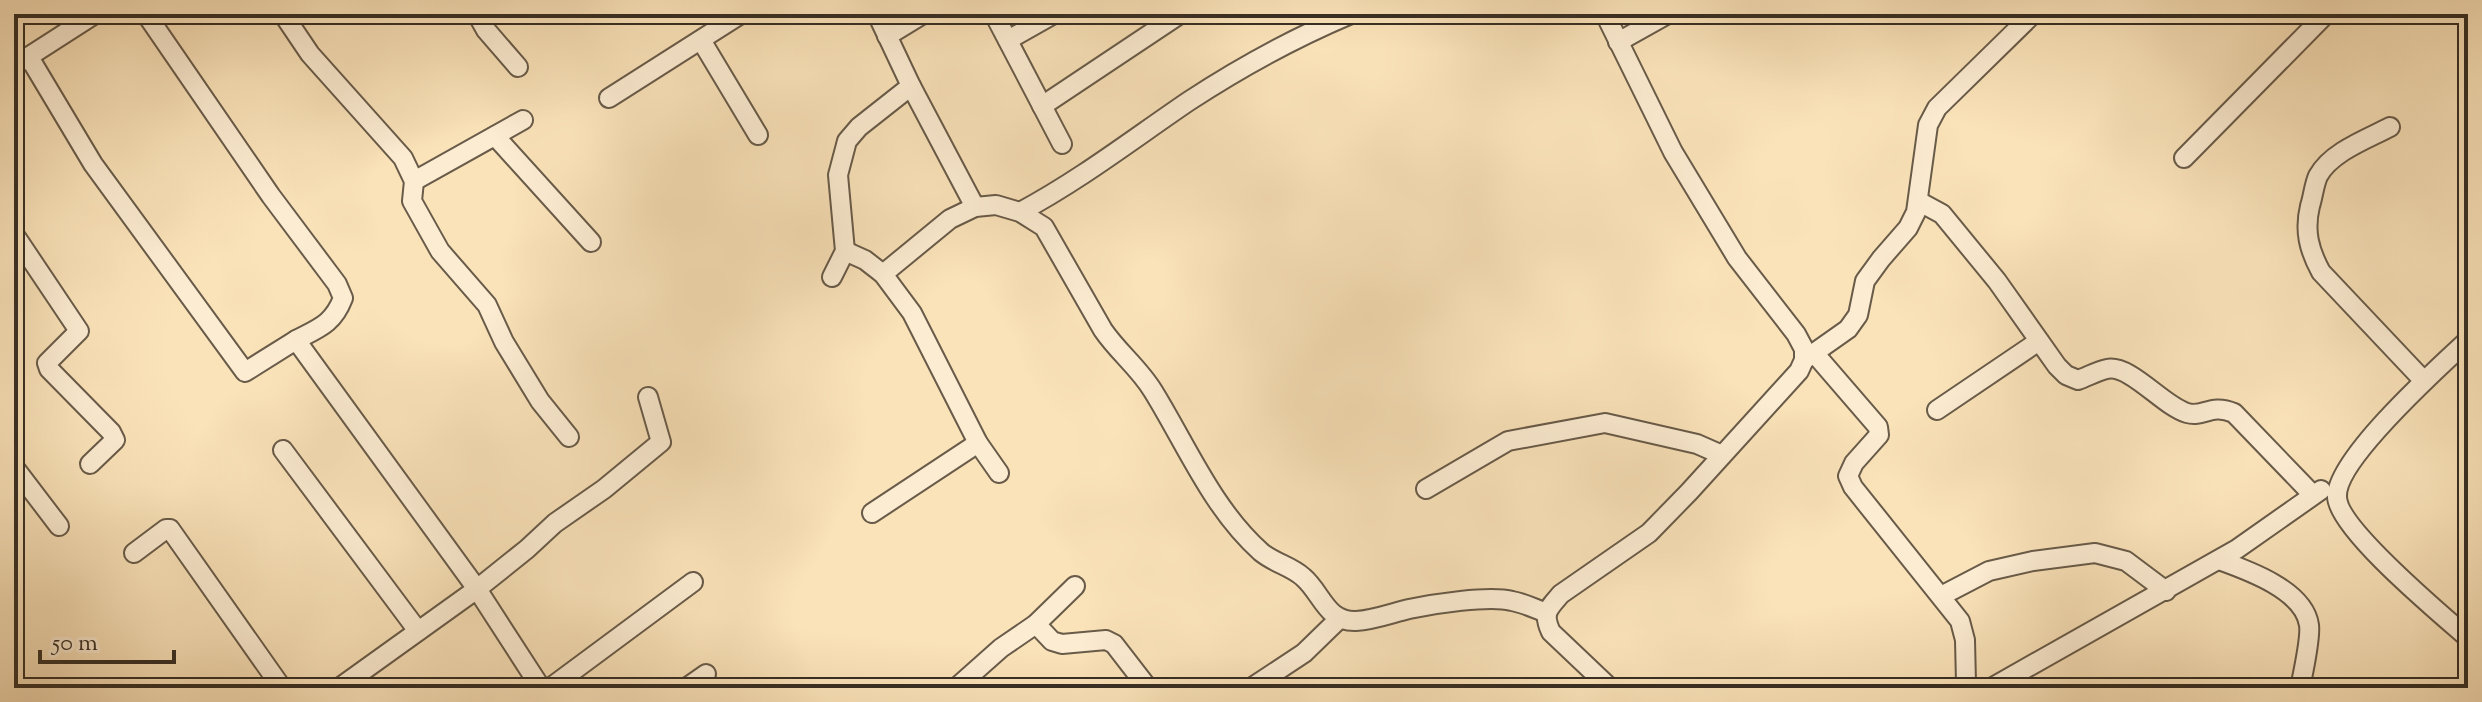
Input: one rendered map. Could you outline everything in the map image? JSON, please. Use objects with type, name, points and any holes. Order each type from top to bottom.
[{"type":"street","points":[[95,14],[21,61],[245,372],[326,324],[337,314],[343,298],[337,284],[271,196],[146,14]]},
{"type":"street","points":[[283,14],[310,54],[403,158],[414,181],[412,201],[440,251],[487,305],[504,342],[540,401],[569,437]]},
{"type":"street","points":[[477,14],[486,30],[518,67]]},
{"type":"street","points":[[609,98],[741,14]]},
{"type":"street","points":[[877,14],[975,207]]},
{"type":"street","points":[[887,36],[923,14]]},
{"type":"street","points":[[994,14],[1062,144]]},
{"type":"street","points":[[1008,40],[1054,14]]},
{"type":"street","points":[[1042,106],[1180,14]]},
{"type":"street","points":[[1020,212],[1064,188],[1203,93],[1277,48],[1326,19],[1351,14]]},
{"type":"street","points":[[1605,14],[1673,152],[1737,258],[1810,357],[1878,427],[1879,435],[1848,471],[1848,476],[1853,487],[1960,621],[1965,640],[1964,688]]},
{"type":"street","points":[[1618,42],[1668,14]]},
{"type":"street","points":[[1610,688],[1551,632],[1546,621],[1547,613],[1561,594],[1649,533],[1810,357],[1848,329],[1858,315],[1865,281],[1908,228],[1916,212],[1928,125],[1937,108],[2033,14]]},
{"type":"street","points":[[2184,158],[2326,14]]},
{"type":"street","points":[[701,40],[758,135]]},
{"type":"street","points":[[832,277],[845,251],[838,175],[847,141],[859,127],[911,86]]},
{"type":"street","points":[[414,181],[523,120]]},
{"type":"street","points":[[2390,127],[2349,149],[2319,175],[2307,233],[2312,255],[2321,272],[2424,381]]},
{"type":"street","points":[[495,136],[591,242]]},
{"type":"street","points":[[1918,201],[1942,214],[1997,281],[2066,375],[2078,380],[2108,368],[2121,370],[2181,412],[2194,415],[2223,408],[2234,413],[2312,494]]},
{"type":"street","points":[[883,274],[950,219],[975,207],[996,205],[1020,212],[1044,227],[1103,330],[1137,367],[1153,390],[1223,511],[1261,552],[1306,579],[1331,614],[1339,619],[1354,621],[1474,600],[1510,600],[1547,613]]},
{"type":"street","points":[[14,234],[79,331],[47,363],[49,369],[111,432],[115,440],[90,464]]},
{"type":"street","points":[[845,251],[865,260],[883,274],[912,313],[978,443],[999,473]]},
{"type":"street","points":[[296,340],[477,589],[541,688]]},
{"type":"street","points":[[2468,340],[2406,398],[2349,465],[2338,483],[2336,499],[2346,520],[2392,569],[2468,638]]},
{"type":"street","points":[[1937,410],[2039,341]]},
{"type":"street","points":[[339,688],[477,589],[555,523],[604,489],[661,442],[648,397]]},
{"type":"street","points":[[1426,489],[1508,441],[1605,423],[1697,444],[1722,455]]},
{"type":"street","points":[[872,513],[978,443]]},
{"type":"street","points":[[283,450],[418,631]]},
{"type":"street","points":[[14,467],[59,526]]},
{"type":"street","points":[[1991,688],[2219,560],[2312,494],[2338,483]]},
{"type":"street","points":[[134,553],[170,529],[282,688]]},
{"type":"street","points":[[1941,596],[1989,571],[2033,561],[2095,553],[2126,561],[2166,591]]},
{"type":"street","points":[[2219,560],[2276,585],[2298,604],[2309,624],[2300,688]]},
{"type":"street","points":[[550,688],[693,582]]},
{"type":"street","points":[[956,688],[1001,648],[1036,624],[1075,586]]},
{"type":"street","points":[[1251,688],[1304,653],[1339,619]]},
{"type":"street","points":[[1036,624],[1052,641],[1062,644],[1106,640],[1114,644],[1148,688]]},
{"type":"street","points":[[686,688],[706,674]]},
{"type":"street","points":[[14,681],[19,688]]}]
